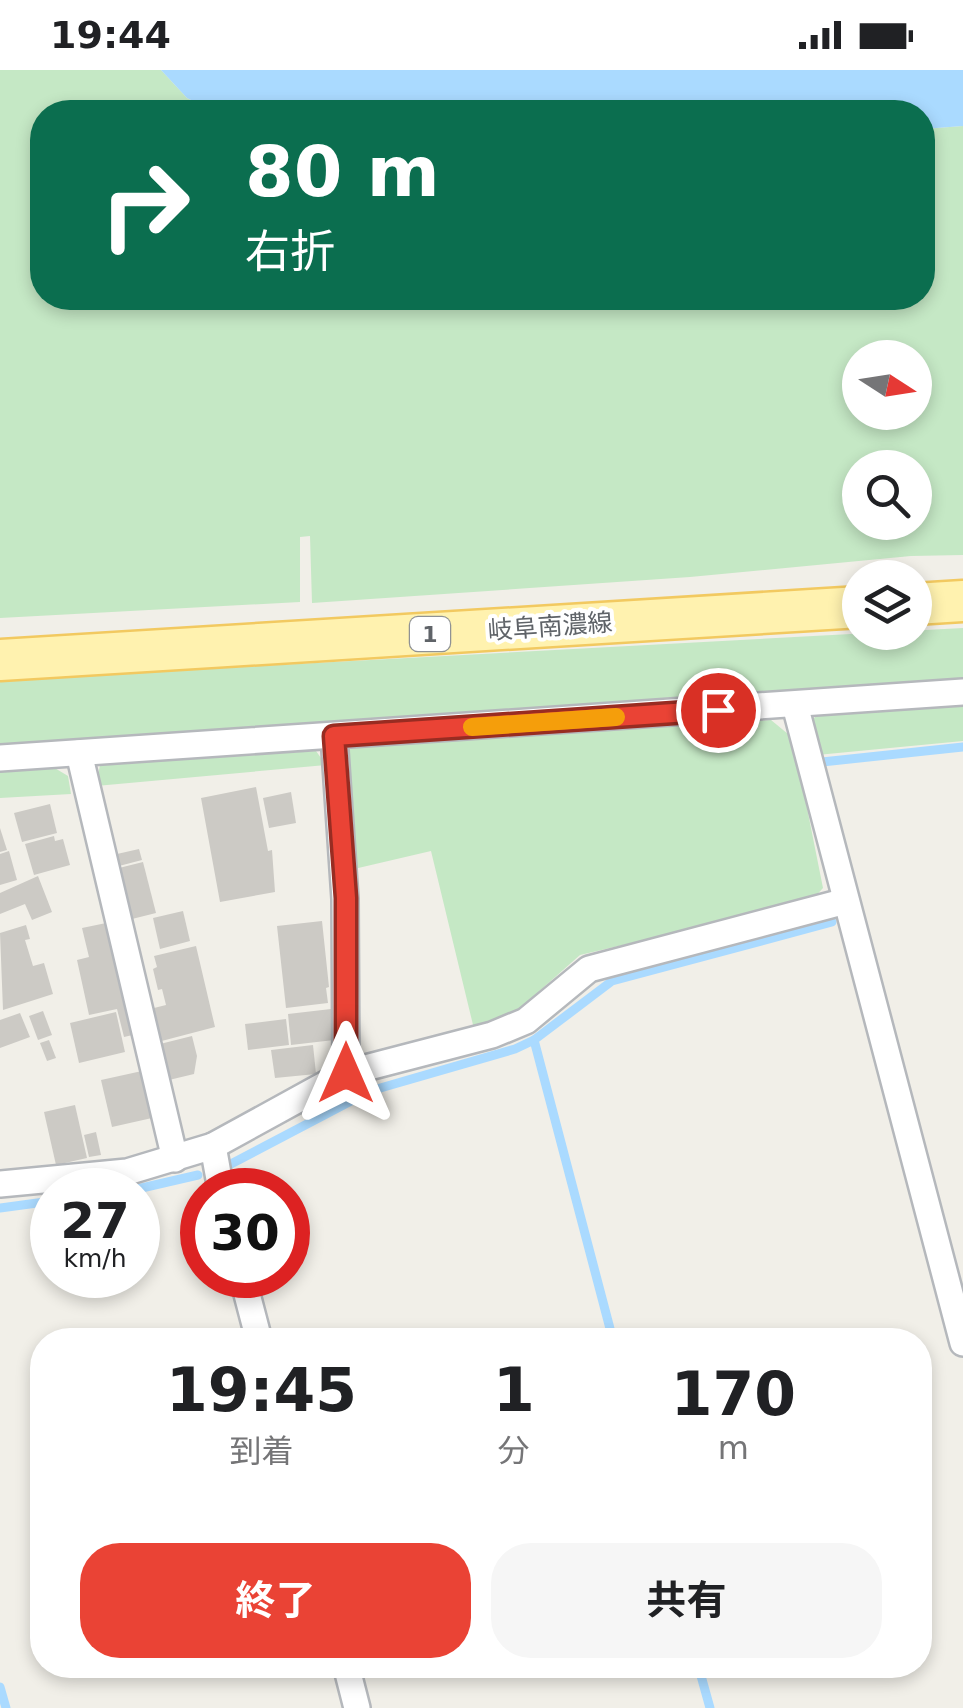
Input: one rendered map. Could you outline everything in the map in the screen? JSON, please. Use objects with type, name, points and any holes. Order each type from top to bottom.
[{"type":"main road","points":[[932,603],[963,601]]},
{"type":"main road","name":"岐阜南濃線","points":[[0,660],[842,608]]},
{"type":"street","points":[[0,758],[963,692]]},
{"type":"street","points":[[795,705],[963,1343]]},
{"type":"street","points":[[334,736],[346,898],[346,1073]]},
{"type":"street","points":[[79,753],[175,1159]]},
{"type":"street","points":[[0,1184],[127,1172],[175,1159],[212,1146],[346,1073],[492,1035],[526,1021],[588,969],[846,901]]},
{"type":"street","points":[[212,1146],[217,1168]]},
{"type":"street","points":[[248,1298],[257,1328]]},
{"type":"street","points":[[349,1678],[357,1708]]},
{"type":"green space","points":[[0,70],[161,70],[191,100],[30,100],[30,310],[935,310],[935,128],[963,126],[963,555],[842,560],[690,577],[312,603],[310,536],[300,537],[300,602],[0,618]]},
{"type":"green space","points":[[963,628],[963,682],[0,745],[0,680],[842,635],[842,650],[932,650],[932,630]]},
{"type":"green space","points":[[963,705],[963,741],[817,755],[809,724],[816,716]]},
{"type":"green space","points":[[771,720],[788,734],[823,888],[811,901],[580,955],[510,1017],[474,1029],[431,851],[354,869],[344,759],[351,748]]},
{"type":"green space","points":[[316,751],[326,765],[96,786],[100,765]]},
{"type":"green space","points":[[53,767],[68,776],[71,794],[0,798],[0,770]]},
{"type":"water","points":[[161,70],[963,70],[963,126],[935,128],[935,100],[187,98]]},
{"type":"building","points":[[256,787],[268,851],[272,850],[275,892],[220,902],[201,798]]},
{"type":"building","points":[[291,792],[296,823],[269,828],[263,798]]},
{"type":"building","points":[[50,804],[57,833],[22,842],[14,813]]},
{"type":"building","points":[[0,828],[7,850],[0,852]]},
{"type":"building","points":[[54,836],[55,841],[63,839],[70,865],[34,875],[25,844]]},
{"type":"building","points":[[139,849],[142,860],[119,866],[117,854]]},
{"type":"building","points":[[9,851],[17,880],[0,885],[0,854]]},
{"type":"building","points":[[143,862],[156,913],[132,919],[119,868]]},
{"type":"building","points":[[38,876],[52,912],[32,920],[25,904],[0,914],[0,893]]},
{"type":"building","points":[[183,911],[190,941],[160,949],[153,918]]},
{"type":"building","points":[[322,921],[328,1003],[286,1008],[277,926]]},
{"type":"building","points":[[111,922],[141,1033],[124,1037],[117,1009],[89,1015],[77,960],[89,957],[82,928]]},
{"type":"building","points":[[26,925],[30,939],[25,940],[33,966],[44,963],[53,994],[3,1010],[0,933]]},
{"type":"building","points":[[196,946],[215,1027],[154,1043],[146,1010],[166,1005],[162,989],[158,990],[154,956]]},
{"type":"building","points":[[331,1009],[334,1040],[291,1045],[288,1014]]},
{"type":"building","points":[[43,1011],[52,1035],[38,1040],[29,1016]]},
{"type":"building","points":[[116,1012],[125,1052],[79,1063],[70,1023]]},
{"type":"building","points":[[20,1013],[30,1037],[0,1048],[0,1020]]},
{"type":"building","points":[[286,1019],[289,1045],[248,1050],[245,1024]]},
{"type":"building","points":[[192,1036],[197,1056],[194,1074],[169,1080],[160,1044]]},
{"type":"building","points":[[49,1040],[56,1058],[47,1061],[40,1043]]},
{"type":"building","points":[[313,1045],[316,1074],[275,1078],[271,1050]]},
{"type":"building","points":[[142,1071],[152,1118],[112,1127],[101,1080]]},
{"type":"building","points":[[75,1105],[87,1158],[56,1165],[44,1112]]},
{"type":"building","points":[[96,1132],[101,1155],[89,1157],[84,1135]]},
{"type":"waterway","points":[[822,762],[963,747]]},
{"type":"waterway","points":[[229,1165],[370,1091],[534,1040],[612,981],[832,922]]},
{"type":"waterway","points":[[534,1040],[610,1328]]},
{"type":"waterway","points":[[160,1184],[180,1179]]},
{"type":"waterway","points":[[0,1208],[30,1204]]},
{"type":"waterway","points":[[702,1678],[710,1708]]},
{"type":"waterway","points":[[0,1687],[6,1708]]},
{"type":"slow traffic","points":[[472,727],[616,717]]},
{"type":"route","points":[[346,1073],[346,898],[334,736],[718,710]]}]
